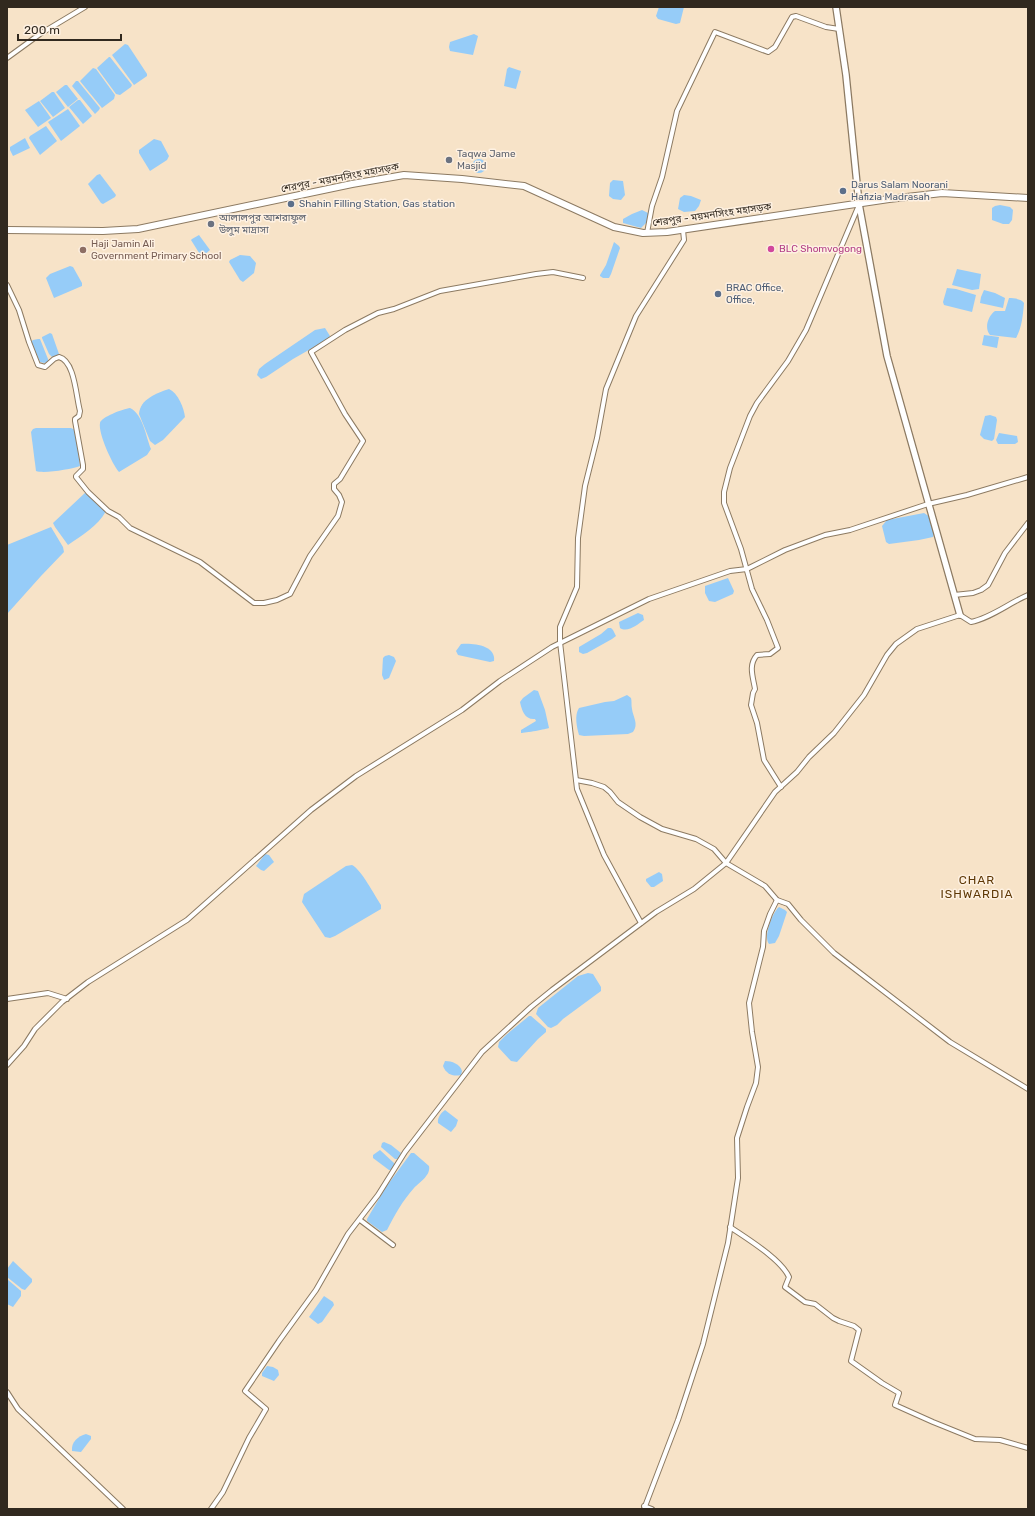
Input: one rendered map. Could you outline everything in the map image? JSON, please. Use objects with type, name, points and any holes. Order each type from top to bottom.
[{"type":"main road","name":"শেরপুর - ময়মনসিংহ মহাসড়ক","points":[[7,230],[103,231],[138,229],[352,184],[404,175],[462,179],[524,186],[614,226],[627,230],[647,233],[683,230],[889,199],[942,193],[1028,198]]},
{"type":"street","points":[[7,58],[40,34],[85,7]]},
{"type":"street","points":[[836,7],[846,75],[859,204],[887,356],[960,615],[971,622],[980,620],[1015,600],[1028,595]]},
{"type":"street","points":[[647,233],[652,206],[660,183],[677,111],[715,32],[768,52],[776,47],[792,17],[796,16],[826,27],[839,28]]},
{"type":"street","points":[[781,786],[764,760],[751,705],[755,689],[751,670],[752,660],[757,655],[770,654],[778,648],[767,620],[752,589],[741,549],[724,502],[724,492],[730,468],[750,416],[757,403],[788,361],[806,330],[859,204]]},
{"type":"street","points":[[641,923],[604,854],[577,789],[560,642],[560,627],[577,586],[578,538],[585,486],[597,438],[606,389],[636,316],[684,240],[683,230]]},
{"type":"street","points":[[7,285],[20,310],[29,342],[38,365],[44,367],[59,357],[67,361],[71,370],[80,411],[79,416],[75,419],[75,421],[83,465],[83,469],[76,477],[88,492],[108,511],[119,517],[130,528],[200,562],[254,603],[264,604],[290,594],[310,556],[338,516],[342,502],[334,489],[334,484],[340,479],[363,440],[345,414],[311,352],[345,330],[378,312],[394,309],[440,291],[542,273],[553,272],[582,278]]},
{"type":"street","points":[[7,1065],[24,1046],[35,1029],[67,999],[88,982],[187,920],[311,810],[356,776],[462,710],[500,681],[560,642],[649,599],[730,571],[747,569],[770,556],[825,535],[850,530],[928,504],[967,495],[1028,477]]},
{"type":"street","points":[[954,595],[973,593],[982,590],[988,584],[1005,553],[1028,523]]},
{"type":"street","points":[[211,1509],[223,1492],[249,1438],[266,1409],[245,1391],[316,1290],[348,1234],[378,1195],[405,1152],[482,1052],[531,1007],[641,923],[694,888],[726,863],[775,792],[834,733],[864,695],[887,655],[896,644],[917,629],[960,615]]},
{"type":"street","points":[[576,780],[604,787],[618,802],[640,817],[662,829],[696,839],[714,849],[726,863],[765,886],[777,900],[788,904],[801,920],[834,953],[950,1042],[1028,1089]]},
{"type":"street","points":[[652,1509],[644,1508],[678,1420],[703,1344],[728,1243],[738,1178],[738,1138],[756,1083],[758,1067],[749,1003],[762,947],[764,931],[777,900]]},
{"type":"street","points":[[7,998],[48,993],[67,999]]},
{"type":"street","points":[[360,1220],[393,1245]]},
{"type":"street","points":[[730,1226],[758,1246],[786,1270],[789,1277],[785,1286],[805,1302],[815,1304],[833,1318],[854,1326],[859,1330],[851,1361],[899,1393],[895,1405],[975,1439],[1000,1440],[1028,1448]]},
{"type":"street","points":[[7,1392],[18,1409],[123,1509]]},
{"type":"water","points":[[659,7],[684,7],[680,23],[676,24],[658,19],[656,16]]},
{"type":"water","points":[[474,34],[478,36],[473,55],[450,51],[450,42]]},
{"type":"water","points":[[125,44],[128,45],[147,74],[147,76],[134,85],[112,55]]},
{"type":"water","points":[[109,57],[132,85],[120,95],[116,94],[97,68]]},
{"type":"water","points":[[509,67],[521,71],[516,89],[504,86],[507,69]]},
{"type":"water","points":[[93,68],[96,69],[115,95],[114,99],[102,108],[80,81]]},
{"type":"water","points":[[76,81],[78,81],[100,108],[95,114],[72,86]]},
{"type":"water","points":[[67,85],[78,99],[68,107],[56,92]]},
{"type":"water","points":[[54,92],[65,108],[53,117],[40,101]]},
{"type":"water","points":[[80,100],[92,116],[83,124],[69,107]]},
{"type":"water","points":[[39,101],[51,118],[38,127],[25,110]]},
{"type":"water","points":[[68,109],[80,126],[61,141],[48,122]]},
{"type":"water","points":[[46,126],[57,141],[40,155],[29,138]]},
{"type":"water","points":[[25,138],[30,148],[13,156],[10,147]]},
{"type":"water","points":[[154,139],[161,141],[169,156],[167,160],[150,171],[139,153],[139,150]]},
{"type":"water","points":[[476,159],[482,159],[486,163],[486,169],[482,173],[476,173],[472,169],[472,163]]},
{"type":"water","points":[[100,174],[116,195],[103,204],[88,184]]},
{"type":"water","points":[[613,180],[623,181],[625,195],[621,200],[613,199],[609,196],[610,183]]},
{"type":"water","points":[[684,195],[701,200],[695,211],[684,212],[678,209],[680,198]]},
{"type":"water","points":[[1000,205],[1010,207],[1013,210],[1012,220],[1009,224],[1003,224],[992,220],[992,208]]},
{"type":"water","points":[[642,210],[649,215],[647,222],[641,228],[623,223],[623,219]]},
{"type":"water","points":[[199,235],[210,250],[203,256],[201,256],[191,240]]},
{"type":"water","points":[[614,242],[620,248],[609,278],[603,278],[600,275],[606,265]]},
{"type":"water","points":[[240,255],[250,256],[256,263],[254,273],[243,282],[240,280],[229,262]]},
{"type":"water","points":[[70,266],[73,267],[82,283],[82,286],[54,298],[46,278],[50,274]]},
{"type":"water","points":[[957,269],[981,274],[979,289],[972,290],[952,285]]},
{"type":"water","points":[[947,288],[976,295],[972,312],[944,305],[943,302]]},
{"type":"water","points":[[984,290],[1005,298],[1003,308],[980,303]]},
{"type":"water","points":[[1009,298],[1020,300],[1024,303],[1020,330],[1016,338],[990,335],[987,329],[989,319],[995,311],[1005,311]]},
{"type":"water","points":[[325,328],[330,336],[328,339],[293,359],[266,377],[261,379],[257,375],[259,369],[265,364],[315,330]]},
{"type":"water","points":[[50,333],[52,334],[59,354],[52,357],[49,354],[42,338]]},
{"type":"water","points":[[984,335],[999,337],[997,348],[982,345]]},
{"type":"water","points":[[40,339],[48,362],[40,362],[31,342],[33,340]]},
{"type":"water","points":[[169,389],[180,401],[185,417],[163,440],[155,445],[150,441],[139,414],[140,409],[142,404],[150,397]]},
{"type":"water","points":[[130,408],[141,420],[151,449],[147,455],[119,472],[106,448],[101,434],[100,423],[108,416]]},
{"type":"water","points":[[990,415],[996,417],[997,420],[994,439],[992,441],[984,439],[980,435],[985,416]]},
{"type":"water","points":[[36,428],[71,428],[75,430],[80,466],[51,472],[36,471],[31,432]]},
{"type":"water","points":[[999,433],[1017,436],[1018,442],[1015,444],[998,444],[996,440]]},
{"type":"water","points":[[86,492],[106,511],[94,526],[68,545],[53,523]]},
{"type":"water","points":[[924,513],[930,517],[934,533],[933,537],[889,544],[886,542],[882,526],[887,520]]},
{"type":"water","points":[[51,527],[63,547],[64,552],[7,614],[7,545]]},
{"type":"water","points":[[728,578],[734,591],[733,594],[715,602],[709,601],[705,593],[705,586]]},
{"type":"water","points":[[638,613],[643,615],[644,620],[630,629],[620,628],[619,622]]},
{"type":"water","points":[[608,628],[613,630],[616,636],[587,653],[583,654],[579,652],[579,647]]},
{"type":"water","points":[[461,644],[472,644],[488,648],[494,656],[494,661],[490,662],[458,655],[456,651]]},
{"type":"water","points":[[389,655],[394,657],[396,661],[389,678],[384,680],[382,675],[383,658]]},
{"type":"water","points":[[534,690],[538,691],[545,710],[549,728],[521,733],[521,730],[536,721],[535,719],[529,718],[524,714],[520,702]]},
{"type":"water","points":[[627,695],[631,698],[636,723],[633,732],[628,734],[579,735],[576,718],[579,708],[614,701]]},
{"type":"water","points":[[265,854],[269,855],[274,862],[264,871],[256,866]]},
{"type":"water","points":[[352,865],[356,867],[368,883],[381,905],[381,909],[335,936],[330,938],[325,937],[302,902],[304,894],[346,866]]},
{"type":"water","points":[[659,872],[662,874],[663,881],[654,887],[651,887],[646,879]]},
{"type":"water","points":[[779,907],[787,912],[779,936],[775,943],[769,944],[767,941],[767,936],[769,925]]},
{"type":"water","points":[[588,973],[593,974],[601,987],[601,991],[557,1025],[551,1028],[548,1027],[536,1014],[538,1008],[578,976]]},
{"type":"water","points":[[529,1016],[531,1016],[546,1029],[546,1032],[517,1062],[511,1061],[498,1047],[499,1042]]},
{"type":"water","points":[[445,1061],[453,1062],[458,1065],[462,1071],[461,1075],[458,1076],[448,1073],[443,1066]]},
{"type":"water","points":[[445,1110],[458,1120],[456,1126],[451,1132],[438,1123],[438,1119]]},
{"type":"water","points":[[384,1142],[391,1145],[401,1153],[398,1159],[395,1159],[381,1147],[382,1143]]},
{"type":"water","points":[[380,1150],[394,1163],[394,1167],[391,1170],[373,1158],[373,1155]]},
{"type":"water","points":[[411,1153],[414,1153],[429,1166],[428,1172],[406,1198],[387,1230],[382,1232],[367,1221],[367,1219],[386,1187]]},
{"type":"water","points":[[13,1261],[32,1279],[32,1282],[25,1290],[7,1277],[7,1269]]},
{"type":"water","points":[[7,1279],[21,1291],[21,1296],[13,1307],[7,1304]]},
{"type":"water","points":[[324,1296],[333,1302],[334,1305],[322,1322],[318,1324],[309,1317]]},
{"type":"water","points":[[267,1366],[278,1370],[279,1375],[274,1381],[262,1376],[262,1373]]},
{"type":"water","points":[[86,1434],[91,1436],[91,1439],[81,1452],[72,1451],[76,1440],[80,1436]]},
{"type":"place","name":"Taqwa Jame Masjid","points":[[449,160]]},
{"type":"place","name":"Darus Salam Noorani Hafizia Madrasah","points":[[843,191]]},
{"type":"place","name":"Shahin Filling Station, Gas station","points":[[291,204]]},
{"type":"place","name":"আলালপুর আশরাফুল উলুম মাদ্রাসা","points":[[211,224]]},
{"type":"place","name":"BLC Shomvogong","points":[[771,249]]},
{"type":"place","name":"Haji Jamin Ali Government Primary School","points":[[83,250]]},
{"type":"place","name":"BRAC Office, Office,","points":[[718,294]]},
{"type":"district","name":"CHAR ISHWARDIA","points":[[977,887]]}]
